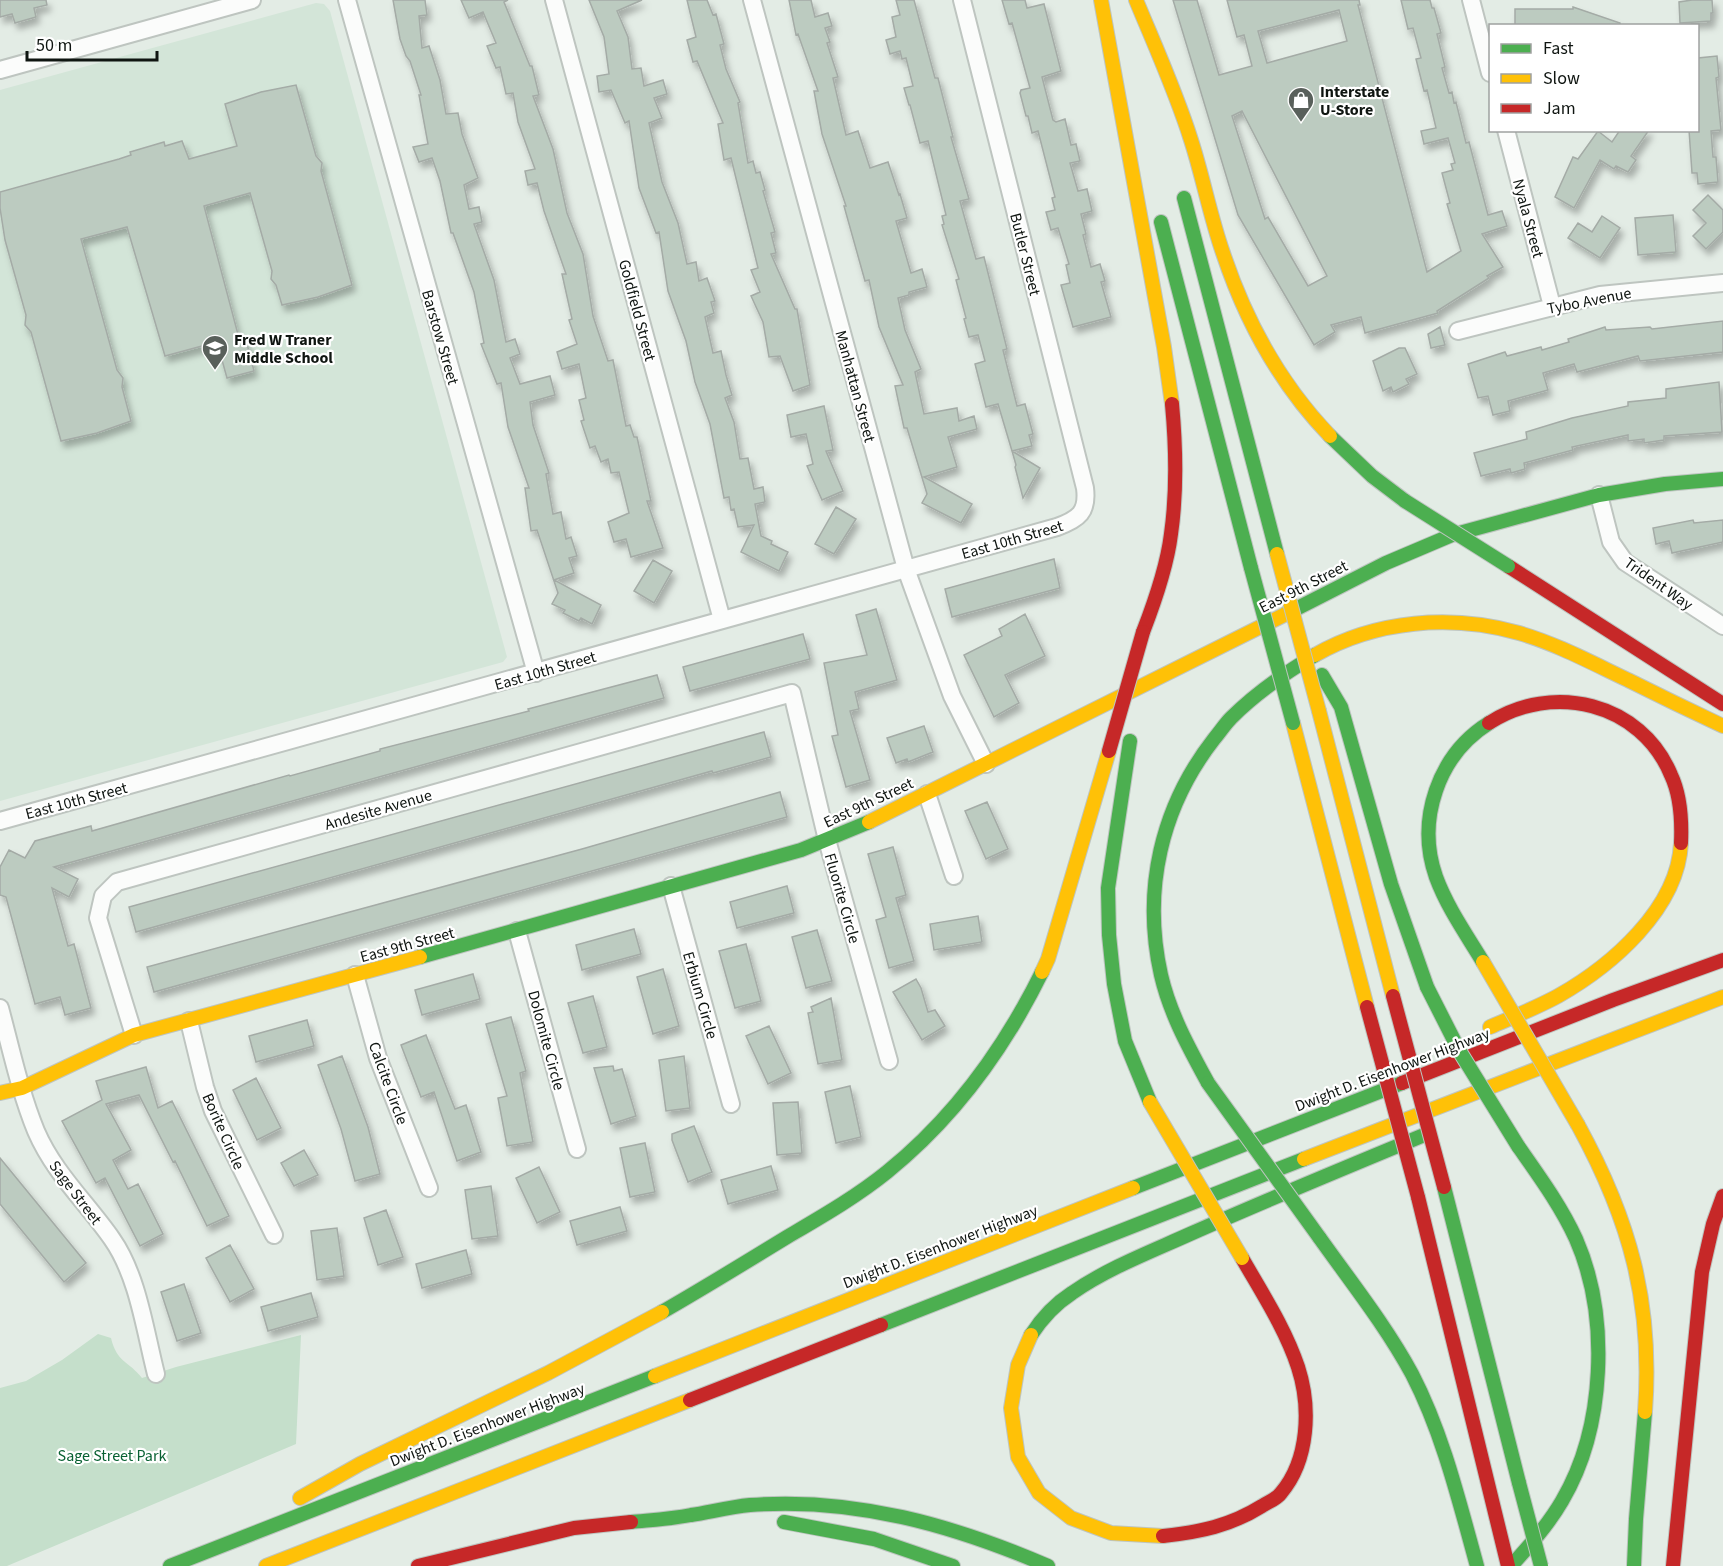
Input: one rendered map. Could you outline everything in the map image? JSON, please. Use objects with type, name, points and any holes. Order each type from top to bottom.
[{"type":"main road","points":[[1102,0],[1142,151]]},
{"type":"main road","points":[[237,1540],[305,1494],[347,1471],[538,1378],[640,1325],[856,1196],[910,1153],[946,1119],[984,1073],[1018,1019],[1048,959],[1143,632],[1155,602],[1171,535],[1175,468],[1172,407],[1164,347],[1102,0]]},
{"type":"main road","points":[[1134,0],[1150,69]]},
{"type":"main road","points":[[1134,0],[1185,122],[1223,255],[1245,313],[1258,340],[1291,392],[1327,434],[1365,470],[1405,501],[1723,704]]},
{"type":"main road","points":[[1180,184],[1444,1187],[1541,1566]]},
{"type":"main road","points":[[1158,209],[1418,1197],[1510,1566],[1524,1554],[1552,1517],[1570,1487],[1582,1458],[1597,1395],[1597,1323],[1591,1288],[1581,1254],[1554,1198],[1518,1146],[1460,1052],[1427,987],[1391,884],[1341,707],[1300,643]]},
{"type":"main road","name":"East 9th Street","points":[[0,1093],[22,1088],[134,1035],[517,931],[801,850],[927,794],[1408,552],[1474,528],[1599,495],[1657,485],[1723,479]]},
{"type":"main road","points":[[1138,706],[1156,624],[1155,602]]},
{"type":"main road","points":[[1477,1566],[1435,1425],[1411,1373],[1319,1237],[1208,1083],[1173,1019],[1160,975],[1153,910],[1161,844],[1176,801],[1195,763],[1226,722],[1248,701],[1298,664],[1340,642],[1386,628],[1434,623],[1481,625],[1523,634],[1560,647],[1723,726]]},
{"type":"main road","points":[[1442,1048],[1468,1037],[1566,991],[1608,963],[1640,931],[1654,913],[1677,871],[1683,835],[1679,799],[1674,782],[1658,749],[1631,724],[1616,715],[1600,708],[1570,702],[1540,703],[1511,710],[1484,724],[1470,735],[1447,764],[1439,780],[1429,814],[1429,847],[1443,892],[1483,962],[1578,1125],[1622,1217],[1638,1280],[1643,1312],[1646,1397],[1634,1529],[1634,1566]]},
{"type":"main road","points":[[1132,735],[1108,888],[1109,935],[1114,984],[1125,1041],[1132,1062],[1162,1125],[1242,1258],[1293,1353],[1301,1378],[1306,1406],[1305,1434],[1298,1462],[1281,1495],[1270,1510],[1250,1529]]},
{"type":"main road","name":"Dwight D. Eisenhower Highway","points":[[170,1566],[1613,1000],[1723,960]]},
{"type":"main road","points":[[266,1566],[1723,997]]},
{"type":"main road","points":[[1692,1024],[1723,1008]]},
{"type":"main road","points":[[1270,1134],[1370,1081],[1421,1058]]},
{"type":"main road","points":[[1545,1085],[1567,1076]]},
{"type":"main road","points":[[1480,1112],[1502,1103]]},
{"type":"main road","points":[[1074,1533],[1048,1511],[1033,1491],[1021,1467],[1010,1418],[1011,1392],[1016,1368],[1037,1325],[1055,1305],[1075,1290],[1094,1280],[1241,1211],[1447,1126]]},
{"type":"main road","points":[[1673,1566],[1698,1296],[1707,1247],[1723,1196]]},
{"type":"main road","points":[[418,1566],[574,1528],[688,1516],[749,1505],[852,1508],[904,1516],[955,1530],[1048,1566]]},
{"type":"main road","points":[[688,1516],[749,1518]]},
{"type":"main road","points":[[770,1520],[874,1539],[953,1566]]},
{"type":"street","points":[[0,70],[252,0]]},
{"type":"street","name":"Barstow Street","points":[[347,0],[536,673]]},
{"type":"street","name":"Goldfield Street","points":[[554,0],[722,620]]},
{"type":"street","name":"Manhattan Street","points":[[752,0],[906,569],[952,696],[986,764]]},
{"type":"street","name":"Butler Street","points":[[962,0],[1083,480],[1086,496],[1084,509]]},
{"type":"street","points":[[1471,0],[1489,66]]},
{"type":"street","name":"Nyala Street","points":[[1507,132],[1552,306]]},
{"type":"street","name":"Tybo Avenue","points":[[1458,332],[1600,295],[1723,283]]},
{"type":"street","name":"Trident Way","points":[[1599,495],[1611,542],[1625,562],[1723,626]]},
{"type":"street","name":"East 10th Street","points":[[0,821],[1057,527],[1077,518],[1084,509]]},
{"type":"street","name":"Andesite Avenue","points":[[134,1035],[98,918],[103,896],[117,882],[792,693],[793,699]]},
{"type":"street","name":"Fluorite Circle","points":[[793,699],[827,840],[889,1061]]},
{"type":"street","points":[[927,794],[954,876]]},
{"type":"street","name":"Erbium Circle","points":[[670,886],[731,1104]]},
{"type":"street","name":"Dolomite Circle","points":[[517,931],[577,1149]]},
{"type":"street","name":"Calcite Circle","points":[[355,975],[378,1058],[429,1188]]},
{"type":"street","name":"Sage Street","points":[[0,1008],[36,1131],[52,1161],[113,1240],[123,1259],[131,1277],[156,1374]]},
{"type":"street","name":"Borite Circle","points":[[189,1021],[213,1111],[274,1235]]},
{"type":"shaded area","name":"Fred W Traner Middle School","points":[[316,3],[324,4],[330,11],[507,657],[503,662],[0,801],[0,90]]},
{"type":"green space","name":"Sage Street Park","points":[[98,1334],[111,1338],[120,1357],[142,1378],[301,1335],[296,1444],[7,1566],[0,1566],[0,1388],[26,1381],[62,1360]]},
{"type":"building","points":[[0,0],[46,0],[47,5],[34,8],[36,17],[15,23],[12,14],[0,17]]},
{"type":"building","points":[[393,0],[425,0],[427,15],[419,16],[422,48],[429,46],[440,80],[446,114],[458,113],[462,134],[478,178],[464,185],[469,209],[479,207],[482,222],[474,224],[494,280],[506,342],[515,339],[520,354],[510,358],[520,384],[550,376],[555,395],[530,402],[533,425],[549,473],[546,474],[553,514],[561,512],[566,539],[571,537],[577,556],[569,558],[574,573],[554,580],[601,605],[592,624],[581,618],[579,621],[563,613],[565,610],[552,604],[558,593],[537,530],[531,531],[525,488],[529,488],[508,427],[501,383],[497,384],[481,344],[484,343],[474,292],[453,233],[451,233],[440,181],[432,158],[419,162],[413,147],[428,144],[419,95],[421,95],[400,39]]},
{"type":"building","points":[[461,0],[508,0],[504,2],[530,66],[532,66],[539,95],[533,96],[553,149],[567,213],[583,254],[593,316],[608,361],[613,360],[626,426],[630,425],[634,437],[637,437],[651,501],[647,501],[663,548],[631,557],[626,539],[614,542],[608,522],[629,513],[619,472],[611,473],[608,459],[601,462],[595,446],[590,448],[581,421],[584,420],[579,400],[586,398],[579,364],[562,369],[557,352],[577,344],[569,320],[572,319],[562,274],[566,274],[544,211],[537,183],[528,185],[525,171],[535,169],[518,122],[513,93],[506,94],[500,67],[496,68],[487,46],[496,43],[483,12],[469,18]]},
{"type":"building","points":[[589,0],[642,0],[617,11],[628,37],[632,69],[641,68],[644,86],[663,80],[667,94],[654,98],[662,118],[649,123],[662,182],[678,223],[687,264],[696,262],[699,281],[707,278],[715,301],[711,302],[714,313],[705,317],[713,353],[721,351],[732,395],[725,398],[734,422],[740,459],[748,458],[754,489],[763,487],[765,502],[755,504],[761,536],[788,552],[779,571],[741,552],[754,525],[738,527],[734,509],[731,510],[729,497],[724,498],[710,424],[695,382],[686,341],[668,291],[659,232],[656,233],[639,188],[629,121],[625,123],[611,90],[599,92],[597,76],[609,74],[604,37]]},
{"type":"building","points":[[687,0],[707,0],[713,15],[716,14],[724,44],[720,45],[726,69],[740,102],[738,103],[748,163],[753,161],[756,173],[760,172],[765,190],[763,191],[775,232],[771,233],[776,253],[771,254],[795,309],[797,309],[810,385],[793,391],[780,356],[769,357],[763,322],[751,296],[760,292],[751,270],[758,268],[731,158],[724,160],[718,124],[723,123],[697,61],[693,62],[687,40],[696,37]]},
{"type":"building","points":[[789,0],[811,0],[815,17],[828,13],[832,26],[825,28],[830,42],[827,43],[838,77],[833,78],[846,135],[858,131],[870,168],[888,162],[900,194],[907,218],[896,221],[911,273],[922,269],[927,287],[898,298],[905,330],[921,369],[915,372],[924,414],[957,408],[959,421],[974,416],[977,429],[948,437],[957,467],[924,477],[972,504],[961,523],[922,503],[927,494],[907,428],[904,428],[895,386],[903,385],[879,327],[869,280],[865,281],[844,206],[846,206],[822,134],[814,91],[818,91],[798,34],[796,35]]},
{"type":"building","points":[[896,0],[914,0],[935,78],[938,78],[953,137],[951,137],[969,199],[960,201],[976,259],[984,257],[1007,349],[1003,350],[1017,406],[1025,404],[1033,434],[1029,435],[1032,446],[1012,451],[998,404],[986,407],[975,364],[985,361],[978,335],[969,337],[964,319],[966,318],[956,280],[959,279],[942,225],[944,224],[942,216],[946,215],[928,141],[920,143],[904,88],[913,86],[906,58],[902,59],[900,51],[890,54],[886,40],[896,37],[892,17],[900,15]]},
{"type":"building","points":[[1002,0],[1025,0],[1027,8],[1044,4],[1061,71],[1042,77],[1053,120],[1056,122],[1065,119],[1071,145],[1076,144],[1080,161],[1070,163],[1078,191],[1087,189],[1092,211],[1081,214],[1086,234],[1083,235],[1091,267],[1100,264],[1105,281],[1101,282],[1111,317],[1073,327],[1061,285],[1070,283],[1066,265],[1069,264],[1058,228],[1051,230],[1046,212],[1055,210],[1052,198],[1055,197],[1038,131],[1032,133],[1028,116],[1026,116],[1020,93],[1021,90],[1030,88],[1012,23],[1009,24]]},
{"type":"building","points":[[1173,0],[1197,0],[1219,75],[1252,66],[1244,35],[1237,37],[1227,0],[1359,0],[1360,5],[1358,5],[1427,272],[1461,251],[1447,204],[1450,203],[1442,173],[1453,170],[1451,164],[1455,163],[1448,138],[1424,144],[1421,131],[1436,128],[1427,90],[1424,91],[1416,59],[1421,58],[1413,28],[1408,29],[1401,0],[1430,0],[1441,33],[1437,34],[1445,67],[1442,68],[1449,93],[1452,92],[1454,103],[1456,102],[1466,143],[1469,142],[1488,215],[1502,211],[1507,226],[1482,234],[1503,267],[1437,311],[1438,313],[1365,333],[1361,317],[1331,325],[1335,332],[1314,345],[1238,215]],"holes":[[[1339,10],[1347,41],[1267,63],[1258,31]],[[1242,111],[1327,276],[1308,286],[1268,217],[1265,219],[1232,116]]]},
{"type":"building","points":[[1712,0],[1711,21],[1680,23],[1679,2]]},
{"type":"building","points":[[1573,7],[1620,24],[1515,24],[1515,9],[1573,9]]},
{"type":"building","points":[[1717,56],[1719,77],[1716,78],[1721,130],[1711,131],[1718,182],[1698,184],[1697,173],[1692,173],[1689,132],[1699,132],[1699,58]]},
{"type":"building","points":[[296,85],[316,156],[322,163],[321,171],[352,285],[318,297],[282,305],[276,285],[271,279],[272,271],[250,193],[204,206],[240,342],[246,340],[254,371],[227,378],[217,342],[165,356],[127,227],[81,239],[117,370],[123,378],[122,387],[131,421],[97,433],[61,441],[31,332],[25,325],[26,315],[5,240],[0,192],[119,159],[131,155],[130,152],[164,142],[165,146],[182,141],[189,159],[237,146],[225,104],[261,92]]},
{"type":"building","points":[[1597,132],[1612,142],[1619,132],[1648,132],[1631,156],[1636,160],[1628,172],[1616,166],[1614,169],[1600,160],[1574,208],[1555,197],[1573,157],[1578,159]]},
{"type":"building","points":[[1708,195],[1723,210],[1723,232],[1706,249],[1693,236],[1706,223],[1693,210]]},
{"type":"building","points":[[1673,215],[1676,252],[1638,255],[1635,218]]},
{"type":"building","points":[[1602,216],[1620,228],[1600,258],[1568,238],[1578,223],[1592,232]]},
{"type":"building","points":[[1723,321],[1723,352],[1640,361],[1638,356],[1577,372],[1574,364],[1543,373],[1548,390],[1508,401],[1510,411],[1493,415],[1488,396],[1478,398],[1468,364],[1505,352],[1507,356],[1541,347],[1542,350],[1605,327],[1606,330],[1650,327],[1652,329]]},
{"type":"building","points":[[1440,327],[1445,345],[1431,348],[1428,334]]},
{"type":"building","points":[[1399,348],[1405,348],[1417,374],[1406,379],[1409,384],[1393,392],[1391,387],[1383,391],[1373,361]]},
{"type":"building","points":[[1719,382],[1722,432],[1664,436],[1664,440],[1644,443],[1644,439],[1628,441],[1628,435],[1572,447],[1573,450],[1524,463],[1525,469],[1511,473],[1510,469],[1481,476],[1474,453],[1527,439],[1526,432],[1572,418],[1628,406],[1628,402],[1666,398],[1666,389]]},
{"type":"building","points":[[824,406],[833,450],[826,451],[843,491],[822,500],[807,466],[813,464],[806,434],[791,437],[787,415]]},
{"type":"building","points":[[1012,451],[1040,468],[1023,498],[1015,467]]},
{"type":"building","points":[[836,507],[856,519],[834,554],[815,544]]},
{"type":"building","points":[[1693,520],[1694,523],[1723,520],[1723,542],[1672,553],[1669,541],[1656,544],[1653,528]]},
{"type":"building","points":[[1054,559],[1060,588],[952,617],[945,589]]},
{"type":"building","points":[[653,560],[672,571],[654,603],[634,591]]},
{"type":"building","points":[[876,609],[897,680],[855,692],[859,709],[850,711],[870,780],[846,787],[832,736],[838,735],[824,663],[867,655],[856,615]]},
{"type":"building","points":[[1025,614],[1045,656],[1005,675],[1019,703],[994,717],[964,655],[1002,636],[999,629]]},
{"type":"building","points":[[803,634],[810,659],[690,691],[683,667]]},
{"type":"building","points":[[657,675],[664,698],[54,867],[78,879],[69,897],[52,888],[68,946],[74,944],[91,1008],[65,1015],[60,997],[35,1004],[6,897],[0,895],[0,867],[9,850],[25,858],[35,841],[91,826],[92,831],[380,751],[380,749]]},
{"type":"building","points":[[924,726],[933,752],[908,762],[907,759],[896,763],[887,738]]},
{"type":"building","points":[[764,732],[771,757],[713,773],[712,771],[136,932],[129,907]]},
{"type":"building","points":[[780,792],[787,817],[154,992],[147,967],[582,849]]},
{"type":"building","points":[[987,802],[1008,849],[986,859],[965,811]]},
{"type":"building","points":[[893,847],[906,895],[896,898],[914,961],[889,968],[876,920],[886,917],[868,854]]},
{"type":"building","points":[[787,886],[794,913],[737,928],[730,902]]},
{"type":"building","points":[[978,916],[982,942],[934,950],[930,924]]},
{"type":"building","points":[[634,929],[641,954],[582,970],[576,945]]},
{"type":"building","points":[[817,930],[832,981],[806,988],[792,937]]},
{"type":"building","points":[[746,944],[761,1001],[735,1008],[719,951]]},
{"type":"building","points":[[663,969],[679,1026],[653,1034],[637,977]]},
{"type":"building","points":[[473,974],[480,999],[422,1015],[415,990]]},
{"type":"building","points":[[916,979],[928,1012],[935,1010],[945,1026],[922,1040],[893,992]]},
{"type":"building","points":[[593,996],[607,1047],[583,1053],[568,1003]]},
{"type":"building","points":[[831,998],[842,1060],[818,1064],[808,1013],[813,1012],[811,1007]]},
{"type":"building","points":[[511,1017],[526,1071],[520,1073],[533,1142],[507,1146],[498,1098],[507,1096],[486,1024]]},
{"type":"building","points":[[307,1020],[314,1046],[256,1062],[249,1036]]},
{"type":"building","points":[[769,1026],[791,1073],[768,1084],[746,1036]]},
{"type":"building","points":[[426,1035],[455,1109],[466,1105],[481,1152],[457,1161],[434,1092],[421,1097],[401,1045]]},
{"type":"building","points":[[342,1056],[368,1127],[380,1174],[355,1181],[341,1129],[318,1065]]},
{"type":"building","points":[[684,1056],[690,1108],[666,1111],[659,1060]]},
{"type":"building","points":[[613,1066],[614,1071],[622,1069],[636,1116],[611,1124],[594,1068]]},
{"type":"building","points":[[146,1067],[158,1108],[172,1101],[229,1216],[207,1226],[139,1095],[106,1104],[131,1150],[113,1160],[128,1189],[138,1184],[163,1234],[140,1246],[105,1178],[96,1183],[62,1121],[102,1100],[96,1081]]},
{"type":"building","points":[[256,1078],[281,1128],[257,1140],[233,1090]]},
{"type":"building","points":[[850,1086],[861,1137],[836,1143],[825,1092]]},
{"type":"building","points":[[798,1102],[802,1153],[777,1155],[773,1103]]},
{"type":"building","points":[[694,1126],[712,1172],[688,1182],[672,1140],[672,1134]]},
{"type":"building","points":[[645,1143],[655,1192],[630,1197],[620,1148]]},
{"type":"building","points":[[304,1150],[318,1175],[294,1186],[281,1163]]},
{"type":"building","points":[[0,1158],[86,1263],[64,1282],[0,1204]]},
{"type":"building","points":[[771,1166],[778,1190],[728,1204],[721,1180]]},
{"type":"building","points":[[539,1167],[560,1212],[537,1223],[516,1178]]},
{"type":"building","points":[[491,1186],[498,1236],[472,1239],[465,1190]]},
{"type":"building","points":[[620,1207],[627,1231],[577,1245],[570,1221]]},
{"type":"building","points":[[386,1210],[403,1257],[378,1265],[364,1218]]},
{"type":"building","points":[[337,1228],[344,1276],[317,1280],[311,1231]]},
{"type":"building","points":[[230,1245],[254,1289],[230,1302],[206,1258]]},
{"type":"building","points":[[466,1250],[472,1274],[422,1288],[416,1264]]},
{"type":"building","points":[[184,1284],[201,1333],[177,1341],[161,1292]]},
{"type":"building","points":[[311,1293],[318,1317],[268,1331],[261,1307]]},
{"type":"traffic: fast","points":[[1184,198],[1277,554]]},
{"type":"traffic: fast","points":[[1161,222],[1251,568]]},
{"type":"traffic: fast","points":[[1330,436],[1372,476],[1405,501]]},
{"type":"traffic: fast","points":[[1286,614],[1386,563],[1452,535],[1599,495],[1665,484],[1723,479]]},
{"type":"traffic: fast","points":[[1405,501],[1508,566]]},
{"type":"traffic: fast","points":[[1251,568],[1293,723]]},
{"type":"traffic: fast","points":[[1208,1083],[1175,1017],[1161,975],[1154,912],[1155,881],[1160,851],[1181,793],[1196,765],[1225,725],[1261,692],[1315,655]]},
{"type":"traffic: fast","points":[[1322,675],[1341,707],[1391,884],[1427,987]]},
{"type":"traffic: fast","points":[[1483,962],[1440,888],[1430,855],[1429,833],[1436,791],[1445,771],[1456,753],[1471,736],[1489,723]]},
{"type":"traffic: fast","points":[[1130,741],[1108,888],[1109,935],[1114,984],[1125,1041],[1150,1102]]},
{"type":"traffic: fast","points":[[420,957],[801,850],[869,822]]},
{"type":"traffic: fast","points":[[662,1312],[851,1198],[911,1151],[934,1129],[975,1081],[1011,1028],[1042,972]]},
{"type":"traffic: fast","points":[[1427,987],[1460,1052],[1518,1146]]},
{"type":"traffic: fast","points":[[1208,1083],[1319,1237]]},
{"type":"traffic: fast","points":[[1133,1188],[1402,1083]]},
{"type":"traffic: fast","points":[[1031,1335],[1044,1317],[1060,1302],[1115,1268],[1249,1208],[1429,1133]]},
{"type":"traffic: fast","points":[[1511,1566],[1551,1518],[1576,1472],[1587,1440],[1598,1372],[1598,1337],[1587,1270],[1576,1239],[1564,1215],[1518,1146]]},
{"type":"traffic: fast","points":[[881,1325],[1304,1159]]},
{"type":"traffic: fast","points":[[1444,1187],[1519,1483]]},
{"type":"traffic: fast","points":[[1319,1237],[1368,1304],[1412,1374],[1433,1420],[1477,1566]]},
{"type":"traffic: fast","points":[[170,1566],[655,1376]]},
{"type":"traffic: fast","points":[[1634,1566],[1645,1412]]},
{"type":"traffic: fast","points":[[1519,1483],[1541,1566]]},
{"type":"traffic: fast","points":[[631,1522],[676,1518],[750,1505],[827,1505],[902,1517],[939,1527],[976,1538],[1048,1566]]},
{"type":"traffic: fast","points":[[784,1522],[874,1539],[953,1566]]},
{"type":"traffic: slow","points":[[1101,0],[1164,347],[1172,404]]},
{"type":"traffic: slow","points":[[1136,0],[1185,122],[1218,239],[1242,303],[1266,351],[1280,373],[1295,395],[1330,436]]},
{"type":"traffic: slow","points":[[1277,554],[1319,711]]},
{"type":"traffic: slow","points":[[869,822],[1286,614]]},
{"type":"traffic: slow","points":[[1315,655],[1338,643],[1388,628],[1441,622],[1493,627],[1533,637],[1561,648],[1723,726]]},
{"type":"traffic: slow","points":[[1319,711],[1393,996]]},
{"type":"traffic: slow","points":[[1293,723],[1367,1007]]},
{"type":"traffic: slow","points":[[1042,972],[1048,959],[1109,751]]},
{"type":"traffic: slow","points":[[1490,1027],[1558,996],[1599,969],[1619,952],[1655,913],[1668,891],[1677,867],[1681,843]]},
{"type":"traffic: slow","points":[[0,1093],[22,1088],[134,1035],[420,957]]},
{"type":"traffic: slow","points":[[1483,962],[1578,1125]]},
{"type":"traffic: slow","points":[[1304,1159],[1723,997]]},
{"type":"traffic: slow","points":[[1150,1102],[1242,1258]]},
{"type":"traffic: slow","points":[[1578,1125],[1612,1195],[1634,1263],[1645,1335],[1647,1372],[1645,1412]]},
{"type":"traffic: slow","points":[[655,1376],[1133,1188]]},
{"type":"traffic: slow","points":[[300,1498],[360,1464],[548,1373],[662,1312]]},
{"type":"traffic: slow","points":[[1031,1335],[1018,1365],[1011,1408],[1018,1457],[1039,1493],[1071,1518],[1111,1533],[1163,1536]]},
{"type":"traffic: slow","points":[[266,1566],[690,1400]]},
{"type":"traffic: jam","points":[[1143,632],[1160,584],[1171,534],[1175,469],[1172,404]]},
{"type":"traffic: jam","points":[[1508,566],[1723,704]]},
{"type":"traffic: jam","points":[[1109,751],[1143,632]]},
{"type":"traffic: jam","points":[[1489,723],[1514,710],[1540,704],[1566,702],[1592,706],[1617,716],[1639,730],[1657,750],[1671,775],[1680,808],[1681,843]]},
{"type":"traffic: jam","points":[[1402,1083],[1613,1000],[1723,960]]},
{"type":"traffic: jam","points":[[1393,996],[1444,1187]]},
{"type":"traffic: jam","points":[[1367,1007],[1418,1197]]},
{"type":"traffic: jam","points":[[1673,1566],[1702,1272],[1713,1224],[1723,1196]]},
{"type":"traffic: jam","points":[[1418,1197],[1508,1566]]},
{"type":"traffic: jam","points":[[1163,1536],[1202,1530],[1226,1523],[1275,1499],[1290,1480],[1302,1449],[1306,1416],[1298,1367],[1280,1325],[1242,1258]]},
{"type":"traffic: jam","points":[[690,1400],[881,1325]]},
{"type":"traffic: jam","points":[[418,1566],[574,1528],[631,1522]]},
{"type":"place","name":"Interstate U-Store","points":[[1301,123]]},
{"type":"place","name":"Fred W Traner Middle School","points":[[215,371]]}]
